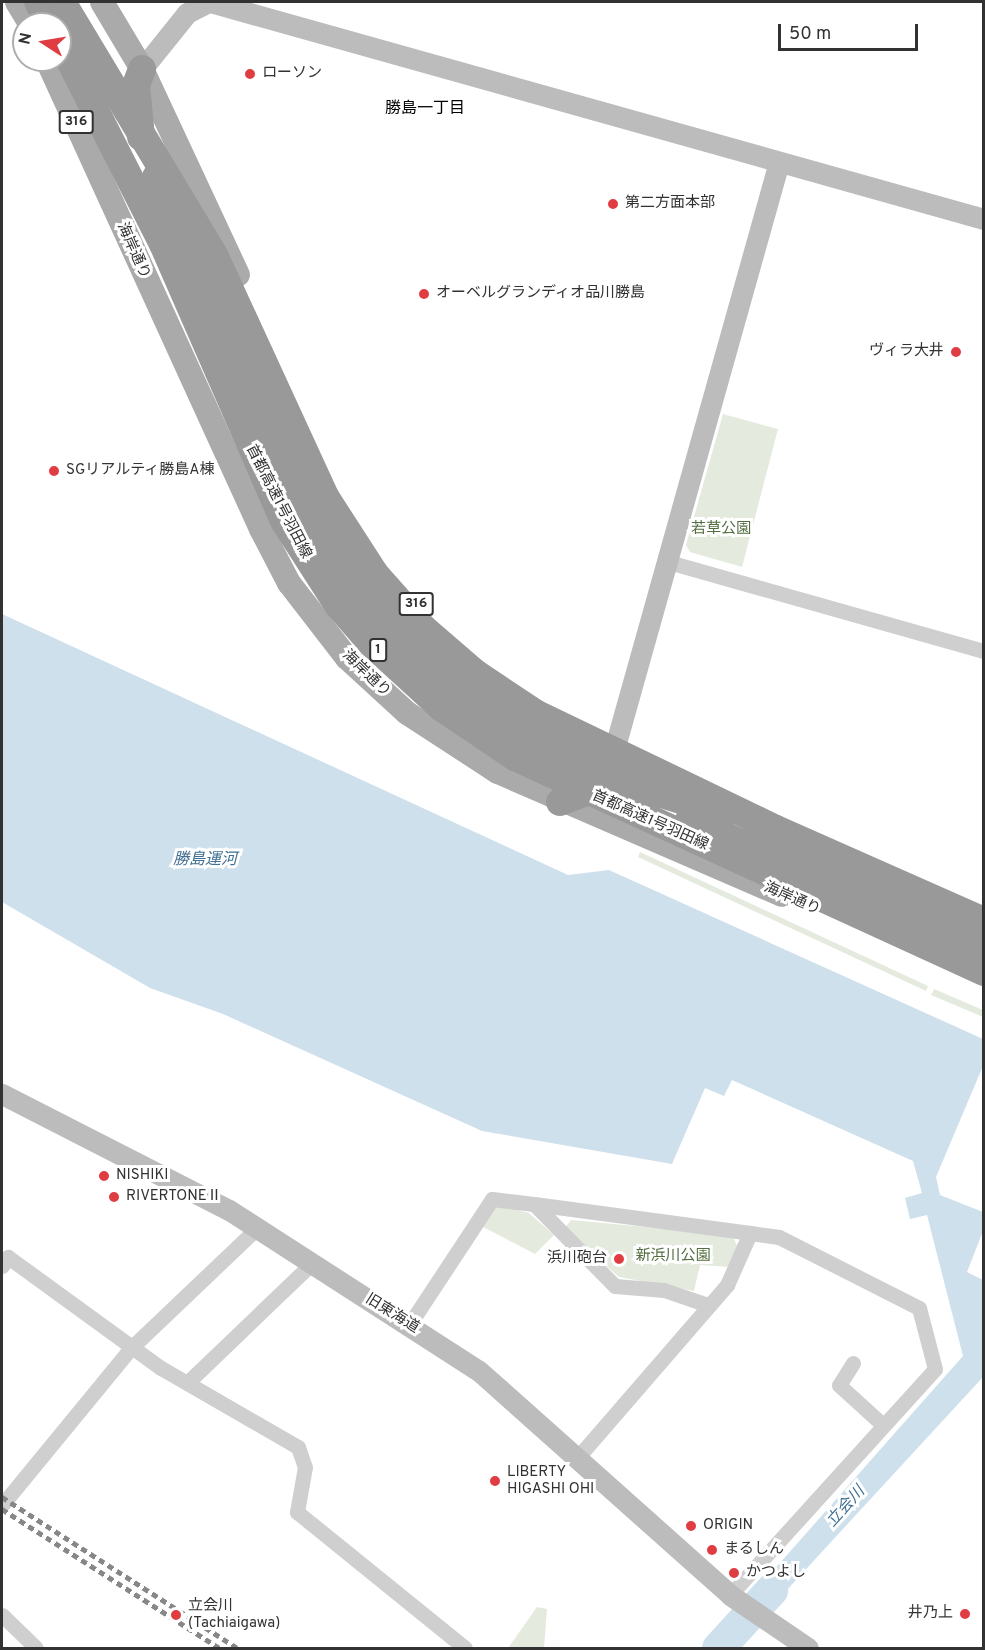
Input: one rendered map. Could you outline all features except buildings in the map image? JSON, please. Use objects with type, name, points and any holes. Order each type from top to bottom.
[{"type":"highway","points":[[62,2],[215,257],[326,498],[398,602],[475,673],[535,713],[776,830],[984,921]]},
{"type":"highway","name":"首都高速1号羽田線","points":[[72,65],[163,244],[284,521],[338,605],[372,644],[442,708],[515,757],[984,972]]},
{"type":"highway","points":[[142,69],[136,86],[141,140],[159,183],[303,508],[381,619],[431,668],[524,734],[655,792],[776,830]]},
{"type":"highway","points":[[560,802],[594,789],[702,824],[984,949]]},
{"type":"main road","points":[[95,2],[62,60],[100,141],[104,185]]},
{"type":"main road","name":"316","points":[[102,2],[121,28],[142,69],[360,530],[408,595],[487,669],[616,743],[984,911]]},
{"type":"main road","name":"海岸通り","points":[[52,72],[289,583],[346,658],[407,713],[453,746],[560,802],[984,986]]},
{"type":"street","points":[[116,2],[121,28]]},
{"type":"street","points":[[142,69],[187,13],[209,2],[984,219]]},
{"type":"street","points":[[616,743],[664,561],[779,162]]},
{"type":"street","points":[[664,561],[984,651]]},
{"type":"street","name":"旧東海道","points":[[4,1099],[256,1229],[478,1371],[734,1597],[761,1619],[808,1648]]},
{"type":"street","points":[[409,1325],[492,1199],[779,1237],[919,1308],[935,1369],[883,1425],[734,1597]]},
{"type":"street","points":[[534,1204],[615,1286],[664,1290],[708,1305]]},
{"type":"street","points":[[2,1505],[132,1347],[256,1229]]},
{"type":"street","points":[[578,1457],[727,1285],[750,1233]]},
{"type":"street","points":[[4,1258],[187,1383],[298,1447],[305,1467],[297,1512],[465,1648]]},
{"type":"street","points":[[187,1383],[312,1264]]},
{"type":"street","points":[[853,1363],[839,1384],[883,1425]]},
{"type":"street","points":[[2,1615],[36,1648]]},
{"type":"green space","name":"若草公園","points":[[723,414],[778,429],[742,567],[690,552],[686,545]]},
{"type":"green space","points":[[640,852],[928,986],[926,991],[638,857]]},
{"type":"green space","points":[[934,989],[983,1010],[983,1017],[931,995]]},
{"type":"green space","points":[[498,1205],[529,1213],[554,1235],[535,1254],[481,1226]]},
{"type":"green space","name":"新浜川公園","points":[[571,1220],[732,1235],[738,1247],[729,1267],[700,1265],[694,1291],[619,1277],[564,1229]]},
{"type":"green space","points":[[537,1607],[547,1609],[544,1648],[508,1648]]},
{"type":"water","name":"勝島運河","points":[[2,614],[568,875],[609,870],[983,1039],[983,1066],[936,1177],[940,1195],[983,1212],[983,1231],[967,1272],[983,1280],[983,1377],[749,1631],[733,1616],[963,1356],[927,1215],[910,1219],[905,1198],[922,1193],[913,1161],[732,1080],[724,1096],[705,1088],[672,1164],[482,1131],[223,1014],[150,988],[2,902]]},
{"type":"waterway","name":"立会川","points":[[718,1648],[771,1590]]},
{"type":"railway","points":[[2,1497],[237,1648]]},
{"type":"railway","points":[[2,1509],[219,1648]]},
{"type":"place","name":"ローソン","points":[[250,74]]},
{"type":"place","name":"第二方面本部","points":[[613,204]]},
{"type":"place","name":"オーベルグランディオ品川勝島","points":[[424,294]]},
{"type":"place","name":"ヴィラ大井","points":[[956,352]]},
{"type":"place","name":"SGリアルティ勝島A棟","points":[[54,471]]},
{"type":"place","name":"NISHIKI","points":[[104,1176]]},
{"type":"place","name":"RIVERTONEⅡ","points":[[114,1197]]},
{"type":"place","name":"浜川砲台","points":[[619,1259]]},
{"type":"place","name":"LIBERTY HIGASHI OHI","points":[[495,1481]]},
{"type":"place","name":"ORIGIN","points":[[691,1526]]},
{"type":"place","name":"まるしん","points":[[712,1550]]},
{"type":"place","name":"かつよし","points":[[734,1573]]},
{"type":"place","name":"井乃上","points":[[965,1614]]},
{"type":"place","name":"立会川 (Tachiaigawa)","points":[[176,1615]]},
{"type":"district","name":"勝島一丁目","points":[[425,109]]}]
